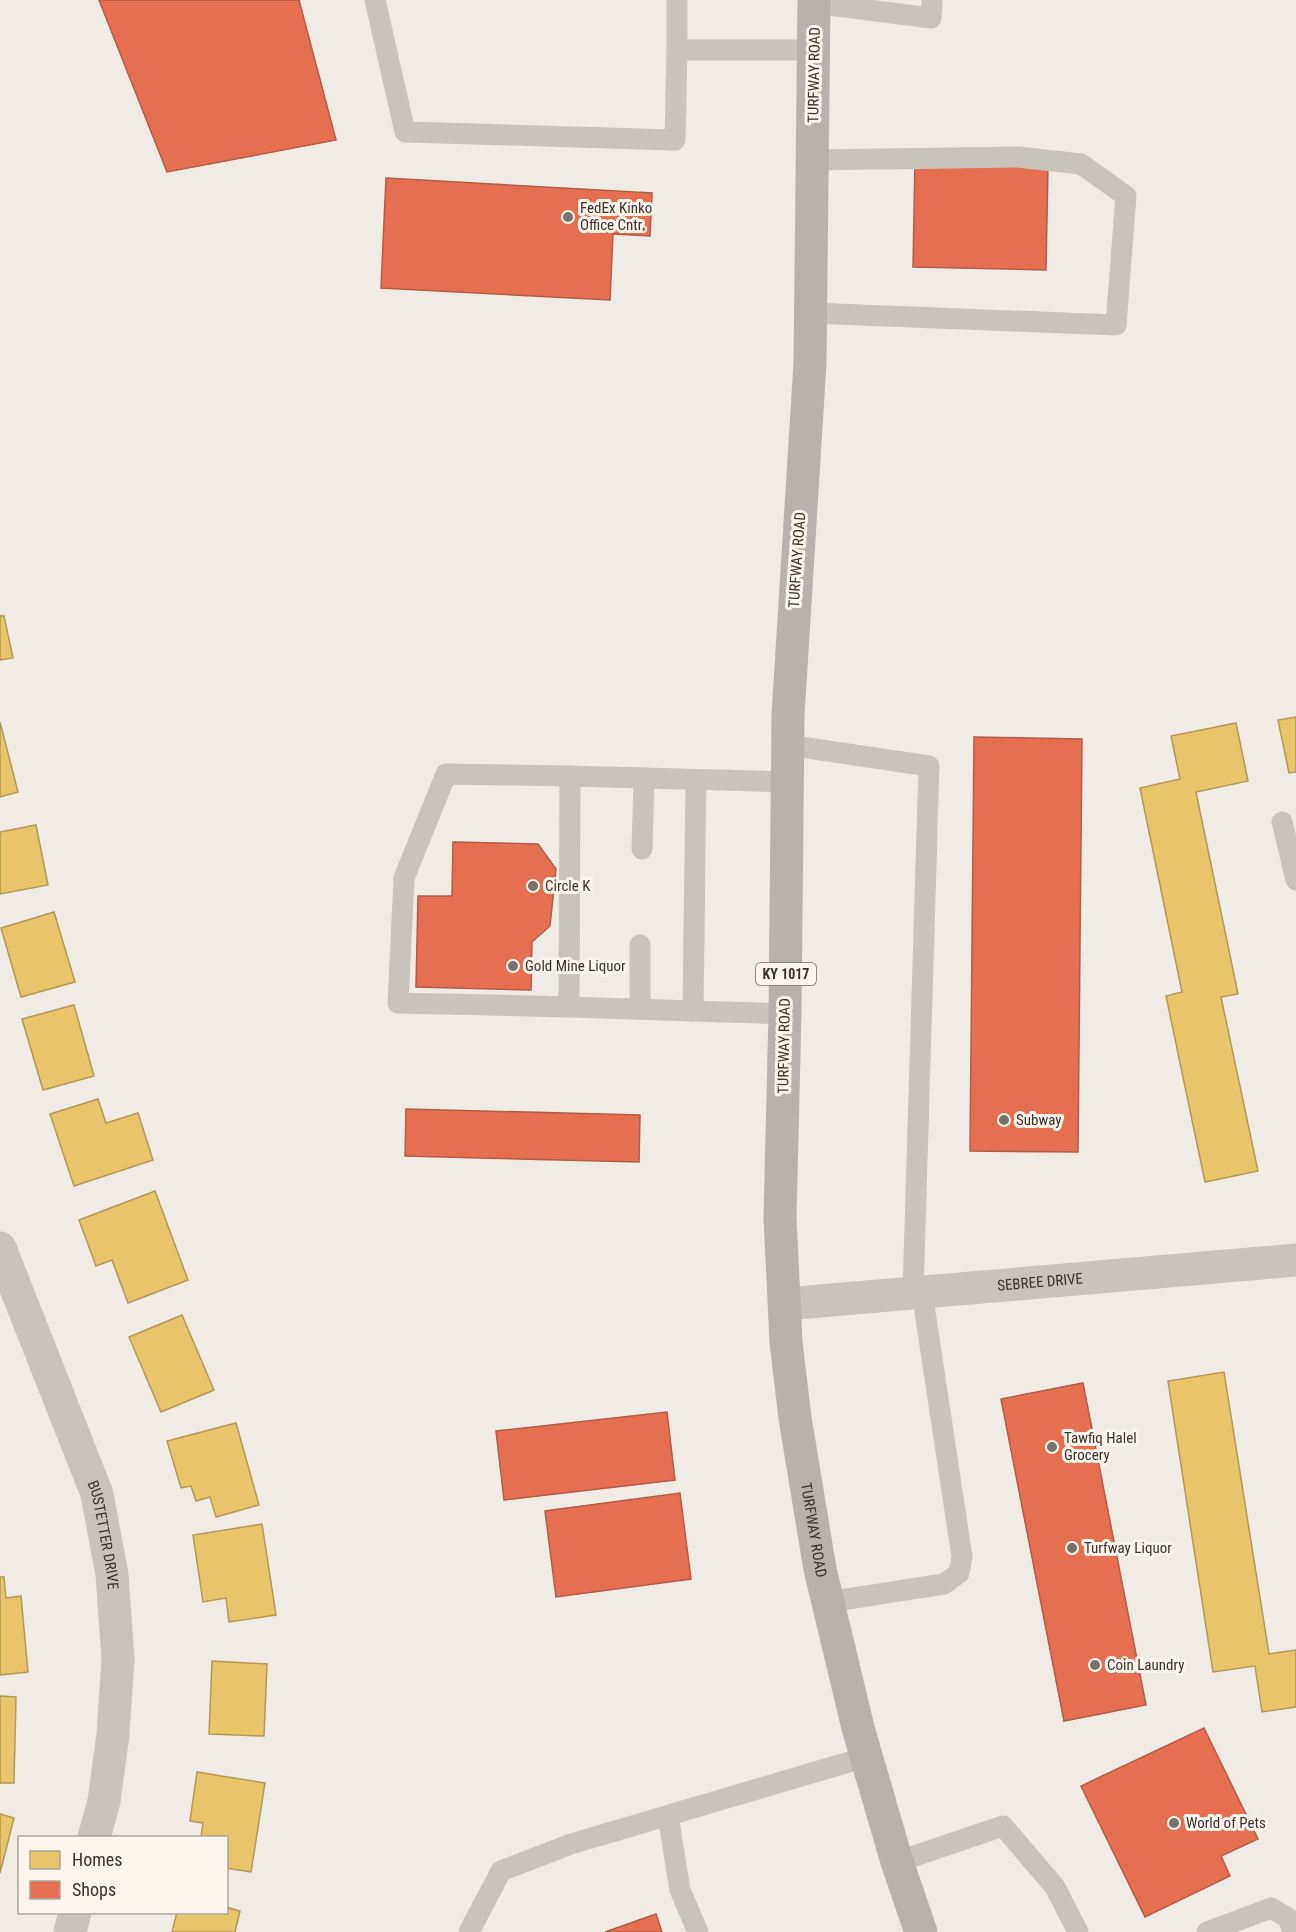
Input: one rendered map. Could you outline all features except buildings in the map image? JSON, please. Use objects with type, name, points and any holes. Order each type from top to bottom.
[{"type":"main road","name":"TURFWAY ROAD","points":[[814,2],[810,363],[789,683],[786,1014],[780,1218],[786,1342],[795,1418],[820,1569],[866,1757],[897,1862],[921,1932]]},
{"type":"street","name":"BUSTETTER DRIVE","points":[[0,1248],[97,1494],[112,1575],[118,1659],[104,1801],[95,1836]]},
{"type":"street","name":"SEBREE DRIVE","points":[[785,1304],[1296,1260]]},
{"type":"street","points":[[70,1932],[74,1914]]},
{"type":"lane","points":[[375,0],[405,132],[675,140],[677,0]]},
{"type":"lane","points":[[814,2],[931,9]]},
{"type":"lane","points":[[677,50],[814,50]]},
{"type":"lane","points":[[811,313],[1116,325],[1126,196],[1081,164],[1018,157],[813,160]]},
{"type":"lane","points":[[788,745],[929,766],[918,1293],[962,1557],[958,1573],[944,1584],[828,1602]]},
{"type":"lane","points":[[786,1014],[398,1003],[404,878],[446,774],[787,782]]},
{"type":"lane","points":[[569,1007],[570,776]]},
{"type":"lane","points":[[642,849],[644,779]]},
{"type":"lane","points":[[693,1011],[696,780]]},
{"type":"lane","points":[[1282,822],[1296,880]]},
{"type":"lane","points":[[640,945],[640,1009]]},
{"type":"lane","points":[[469,1932],[501,1871],[571,1844],[866,1757]]},
{"type":"lane","points":[[668,1815],[680,1890],[698,1932]]},
{"type":"lane","points":[[897,1862],[1003,1826],[1055,1887],[1078,1932]]},
{"type":"lane","points":[[1207,1932],[1271,1908],[1288,1918],[1293,1932]]},
{"type":"place","name":"FedEx Kinko Office Cntr.","points":[[568,217]]},
{"type":"place","name":"Circle K","points":[[533,886]]},
{"type":"place","name":"Gold Mine Liquor","points":[[513,966]]},
{"type":"place","name":"Subway","points":[[1004,1120]]},
{"type":"place","name":"Tawfiq Halel Grocery","points":[[1052,1447]]},
{"type":"place","name":"Turfway Liquor","points":[[1072,1548]]},
{"type":"place","name":"Coin Laundry","points":[[1095,1665]]},
{"type":"place","name":"World of Pets","points":[[1174,1823]]}]
